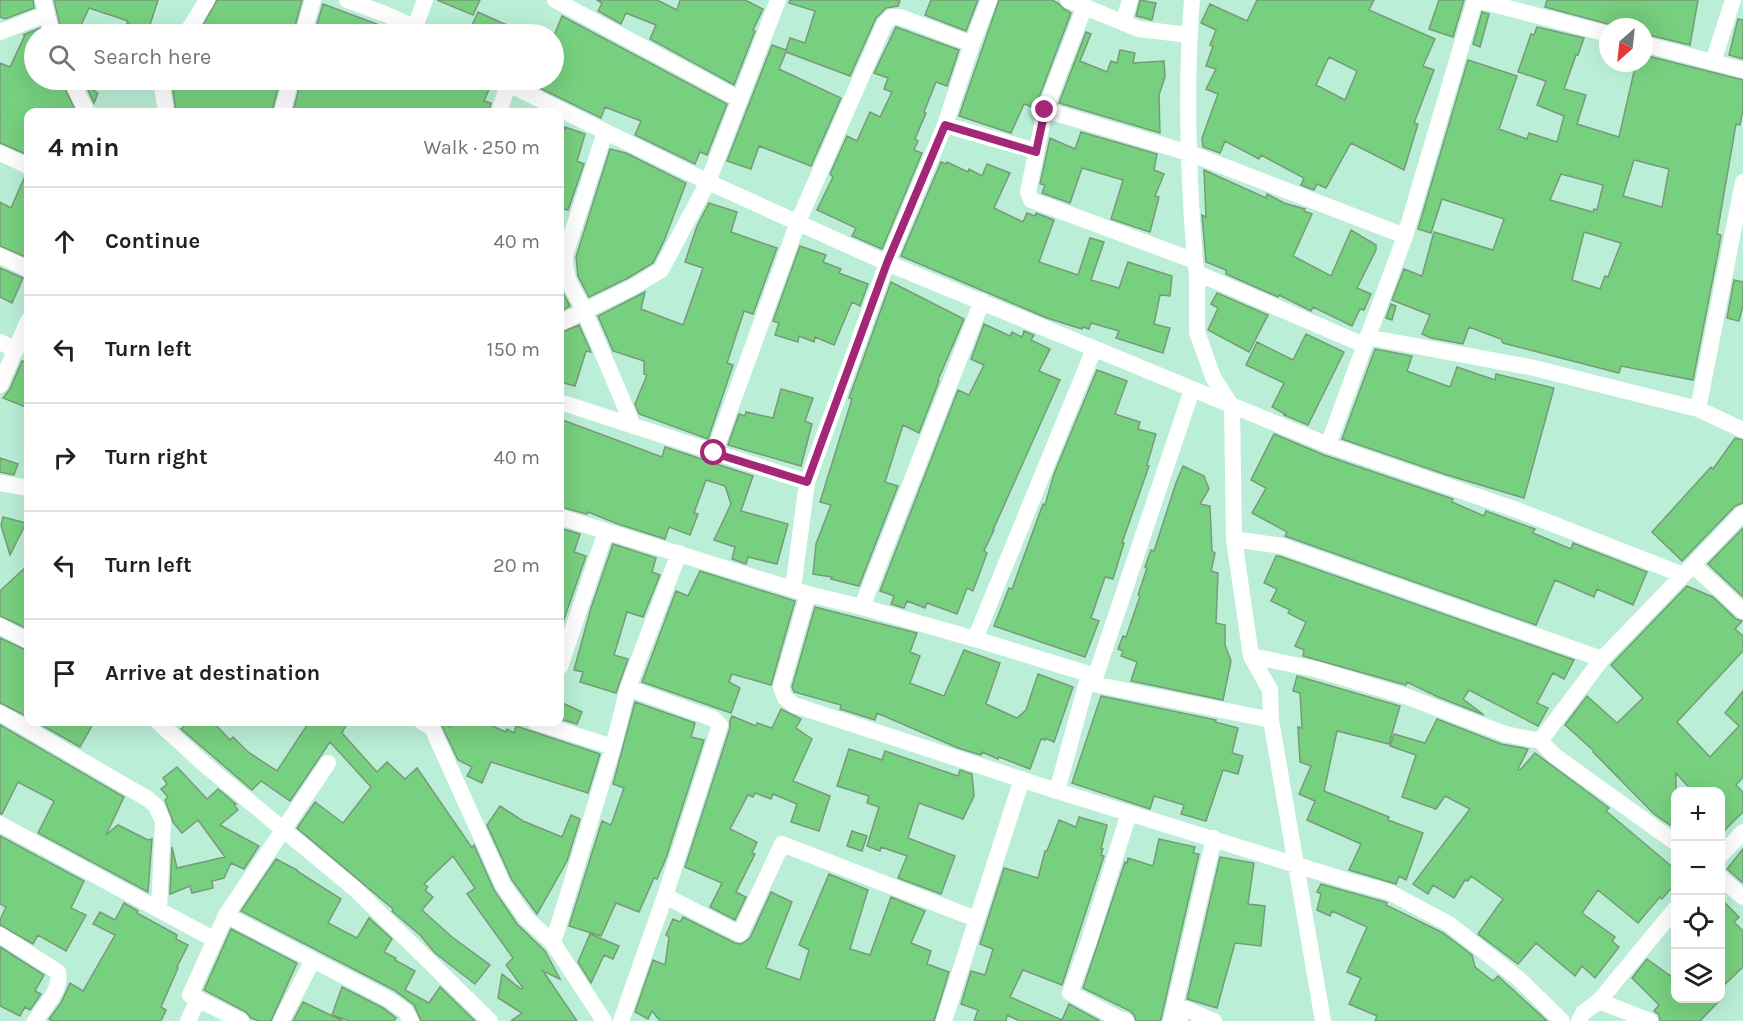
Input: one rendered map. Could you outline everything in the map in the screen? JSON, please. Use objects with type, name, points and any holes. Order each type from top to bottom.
[{"type":"street","points":[[192,24],[207,0]]},
{"type":"street","points":[[306,24],[313,0]]},
{"type":"street","points":[[347,0],[407,24]]},
{"type":"street","points":[[416,24],[425,0]]},
{"type":"street","points":[[555,0],[739,99]]},
{"type":"street","points":[[989,0],[945,125],[887,263],[807,482],[800,592],[781,687],[784,698],[794,705],[1057,791],[1389,892],[1449,924],[1519,980],[1562,1021]]},
{"type":"street","points":[[1068,0],[1139,29],[1189,35]]},
{"type":"street","points":[[1123,23],[1130,0]]},
{"type":"street","points":[[1192,0],[1189,35],[1188,176],[1196,267],[1197,332],[1213,377],[1232,407],[1234,539],[1251,656],[1270,690],[1271,720],[1323,1021]]},
{"type":"street","points":[[1328,445],[1405,236],[1476,0],[1599,32]]},
{"type":"street","points":[[1713,62],[1733,0]]},
{"type":"street","points":[[564,321],[633,287],[661,270],[708,182],[773,2]]},
{"type":"street","points":[[1085,6],[1045,110],[1028,192],[1031,200],[1196,267],[1365,341],[1530,368],[1698,409],[1743,430]]},
{"type":"street","points":[[0,32],[45,7],[49,24]]},
{"type":"street","points":[[714,453],[798,222],[884,25],[891,17],[900,16],[972,45]]},
{"type":"street","points":[[1653,46],[1743,70]]},
{"type":"street","points":[[76,90],[85,108]]},
{"type":"street","points":[[163,90],[165,108]]},
{"type":"street","points":[[283,108],[288,90]]},
{"type":"street","points":[[500,108],[503,90]]},
{"type":"street","points":[[520,90],[557,108]]},
{"type":"street","points":[[1045,110],[1189,153],[1405,236]]},
{"type":"street","points":[[564,112],[708,182],[887,263],[1232,407],[1328,445],[1688,570],[1743,611]]},
{"type":"street","points":[[945,125],[1036,152]]},
{"type":"street","points":[[605,132],[565,255],[564,268],[568,283],[585,311],[633,426]]},
{"type":"street","points":[[0,153],[24,164]]},
{"type":"street","points":[[1698,409],[1743,182]]},
{"type":"street","points":[[0,256],[24,267]]},
{"type":"street","points":[[862,607],[982,301]]},
{"type":"street","points":[[0,384],[24,331]]},
{"type":"street","points":[[0,342],[16,350]]},
{"type":"street","points":[[975,639],[1094,349]]},
{"type":"street","points":[[1057,791],[1091,679],[1192,390]]},
{"type":"street","points":[[564,403],[807,482]]},
{"type":"street","points":[[0,483],[24,487]]},
{"type":"street","points":[[1540,741],[1602,659],[1743,513]]},
{"type":"street","points":[[564,518],[800,592],[975,639],[1091,679],[1271,720]]},
{"type":"street","points":[[564,656],[606,531]]},
{"type":"street","points":[[1234,539],[1282,546],[1602,659]]},
{"type":"street","points":[[553,943],[613,747],[628,688],[679,553]]},
{"type":"street","points":[[0,626],[24,639]]},
{"type":"street","points":[[1251,656],[1326,672],[1408,697],[1505,734],[1540,741],[1555,756],[1673,841]]},
{"type":"street","points":[[621,1021],[665,896],[720,725],[714,719],[628,688]]},
{"type":"street","points":[[0,713],[156,806],[163,821],[159,910]]},
{"type":"street","points":[[162,726],[203,763],[355,889],[490,1021]]},
{"type":"street","points":[[431,726],[503,885],[526,918],[553,943],[604,1021]]},
{"type":"street","points":[[551,726],[613,747]]},
{"type":"street","points":[[241,1021],[190,995],[226,915],[328,763]]},
{"type":"street","points":[[944,1021],[1022,779]]},
{"type":"street","points":[[1126,1021],[1070,993],[1088,944],[1129,813]]},
{"type":"street","points":[[0,824],[215,940]]},
{"type":"street","points":[[1725,851],[1743,832]]},
{"type":"street","points":[[1171,1021],[1214,838]]},
{"type":"street","points":[[665,896],[740,934],[782,844],[976,919]]},
{"type":"street","points":[[1725,881],[1743,897]]},
{"type":"street","points":[[1579,1021],[1583,1013],[1599,1001],[1671,914]]},
{"type":"street","points":[[226,915],[388,999],[405,1011],[411,1021]]},
{"type":"street","points":[[0,935],[58,972],[60,980],[57,987],[35,1021]]},
{"type":"street","points":[[281,1021],[312,960]]},
{"type":"street","points":[[188,1021],[198,999]]},
{"type":"street","points":[[1599,1001],[1650,1021]]},
{"type":"street","points":[[1177,1021],[1186,1009],[1214,1021]]},
{"type":"building","points":[[0,0],[33,0],[34,8],[5,19],[0,17]]},
{"type":"building","points":[[54,0],[158,0],[150,24],[130,24],[127,23],[128,21],[89,8],[82,24],[60,24]]},
{"type":"building","points":[[217,0],[302,0],[296,24],[204,24]]},
{"type":"building","points":[[437,0],[480,0],[473,15]]},
{"type":"building","points":[[597,0],[657,0],[677,10],[680,0],[745,0],[763,9],[753,30],[755,31],[734,85],[650,39],[656,25],[626,13],[621,24],[598,11],[602,3]]},
{"type":"building","points":[[790,0],[900,0],[898,6],[886,8],[876,18],[850,76],[786,52],[779,69],[841,98],[811,166],[759,146],[751,169],[727,161],[772,45],[786,50],[790,38],[805,43],[815,11],[789,3]]},
{"type":"building","points":[[931,0],[978,0],[966,31],[925,15]]},
{"type":"building","points":[[999,0],[1052,0],[1071,13],[1035,108],[1024,104],[1011,133],[959,116]]},
{"type":"building","points":[[1140,0],[1156,3],[1152,20],[1136,16]]},
{"type":"building","points":[[1257,0],[1374,0],[1369,10],[1435,39],[1423,66],[1434,70],[1414,123],[1418,124],[1404,170],[1351,143],[1326,188],[1317,184],[1314,190],[1301,185],[1304,178],[1261,155],[1259,159],[1225,141],[1220,153],[1203,147],[1202,138],[1218,94],[1206,89],[1216,69],[1206,66],[1216,30],[1201,23],[1210,4],[1247,21]],"holes":[[[1329,57],[1357,71],[1345,100],[1316,85]]]},
{"type":"building","points":[[1439,0],[1464,0],[1453,37],[1429,29]]},
{"type":"building","points":[[1547,0],[1698,0],[1690,45],[1653,36],[1653,18],[1599,18],[1599,22],[1545,7]]},
{"type":"building","points":[[323,4],[377,24],[317,24]]},
{"type":"building","points":[[478,12],[505,24],[473,24]]},
{"type":"building","points":[[1482,12],[1489,14],[1480,47],[1473,44]]},
{"type":"building","points":[[562,16],[727,104],[707,155],[700,152],[695,164],[635,135],[641,121],[605,107],[601,118],[544,90],[564,90],[564,24],[559,24]]},
{"type":"building","points":[[1738,19],[1743,20],[1743,59],[1729,55]]},
{"type":"building","points":[[896,27],[959,50],[947,86],[936,82],[924,112],[926,113],[915,139],[918,141],[914,150],[922,153],[882,249],[852,236],[856,228],[817,210],[833,177],[830,174],[847,136],[857,141],[870,112],[880,117],[892,92],[884,89],[888,78],[874,73]]},
{"type":"building","points":[[1537,27],[1584,38],[1564,89],[1586,95],[1577,124],[1619,137],[1634,72],[1653,72],[1653,57],[1743,80],[1743,109],[1740,125],[1736,124],[1717,234],[1721,235],[1719,247],[1693,380],[1621,366],[1619,373],[1503,343],[1501,339],[1469,327],[1463,344],[1431,338],[1422,334],[1430,315],[1392,300],[1404,269],[1422,276],[1434,232],[1493,250],[1504,219],[1442,199],[1431,233],[1418,229],[1468,60],[1517,76],[1499,129],[1527,139],[1529,133],[1557,142],[1564,116],[1537,105],[1546,81],[1518,72],[1531,34],[1534,35]],"holes":[[[1634,160],[1669,169],[1662,207],[1623,196]],[[1561,174],[1603,185],[1597,210],[1594,209],[1593,212],[1550,200]],[[1584,232],[1621,243],[1608,277],[1605,276],[1600,289],[1572,280]]]},
{"type":"building","points":[[1086,32],[1091,34],[1080,61],[1107,72],[1111,61],[1117,63],[1120,50],[1135,53],[1133,63],[1164,61],[1165,77],[1159,95],[1160,133],[1059,103]]},
{"type":"building","points":[[24,37],[24,90],[66,90],[74,108],[24,108],[24,153],[0,143],[0,63],[10,67]]},
{"type":"building","points":[[88,90],[98,93],[94,103]]},
{"type":"building","points":[[278,90],[273,108],[175,108],[173,91]]},
{"type":"building","points":[[298,90],[489,90],[484,101],[491,103],[490,108],[294,108]]},
{"type":"building","points":[[565,127],[585,134],[577,161],[584,164],[568,210],[564,209]]},
{"type":"building","points":[[1081,132],[1157,154],[1154,170],[1164,174],[1155,196],[1159,197],[1150,232],[1111,219],[1123,180],[1082,168],[1070,203],[1042,193],[1045,185],[1040,184],[1050,138],[1075,149]]},
{"type":"building","points":[[610,149],[626,153],[686,183],[653,263],[589,297],[578,276],[576,257]]},
{"type":"building","points":[[941,162],[946,164],[947,162],[968,172],[969,169],[982,176],[987,164],[1010,173],[994,208],[1023,222],[1027,213],[1035,216],[1036,213],[1054,220],[1039,262],[1078,275],[1090,238],[1104,242],[1091,280],[1119,288],[1128,262],[1172,276],[1170,296],[1160,295],[1154,324],[1170,328],[1163,353],[1116,338],[1119,331],[1091,323],[1089,329],[1083,327],[1082,329],[1047,318],[901,256]]},
{"type":"building","points":[[1204,170],[1266,198],[1267,194],[1312,214],[1293,256],[1331,276],[1351,230],[1376,245],[1376,250],[1357,288],[1371,294],[1364,310],[1360,309],[1352,326],[1313,307],[1311,311],[1279,295],[1278,297],[1226,274],[1226,270],[1206,262],[1202,215],[1206,217]]},
{"type":"building","points":[[24,178],[24,256],[0,246],[0,202],[11,208]]},
{"type":"building","points":[[709,203],[737,212],[731,232],[777,248],[753,314],[744,311],[727,363],[733,365],[708,439],[639,414],[635,404],[647,375],[644,374],[644,361],[613,351],[598,316],[645,292],[641,309],[683,325],[703,268],[685,262],[697,226]]},
{"type":"building","points":[[800,246],[826,255],[823,262],[841,269],[839,273],[868,284],[860,306],[852,302],[834,345],[815,337],[814,342],[799,336],[798,342],[775,335],[779,323],[773,321]]},
{"type":"building","points":[[0,268],[23,278],[12,303],[0,297]]},
{"type":"building","points":[[1734,280],[1743,282],[1743,305],[1739,321],[1727,318]]},
{"type":"building","points":[[891,282],[964,319],[919,433],[903,425],[885,482],[898,486],[859,586],[831,579],[832,577],[813,574],[816,544],[831,505],[820,502],[852,399],[849,398]]},
{"type":"building","points":[[1217,293],[1268,315],[1249,352],[1208,330],[1218,308],[1211,304]]},
{"type":"building","points":[[564,295],[570,306],[564,310]]},
{"type":"building","points":[[1391,304],[1396,306],[1392,320],[1386,318]]},
{"type":"building","points":[[984,324],[1010,336],[1012,332],[1022,337],[1024,331],[1034,335],[1031,340],[1050,349],[1039,371],[1060,380],[984,551],[987,553],[973,591],[967,588],[957,614],[927,603],[925,608],[907,601],[904,608],[891,604],[894,596],[880,591],[958,390],[969,395],[984,365],[971,359]]},
{"type":"building","points":[[579,325],[591,352],[586,351],[575,386],[564,383],[564,331]]},
{"type":"building","points":[[1306,334],[1344,352],[1308,425],[1272,407],[1284,383],[1246,365],[1257,342],[1293,360]]},
{"type":"building","points":[[1375,349],[1412,356],[1407,371],[1450,387],[1457,367],[1495,380],[1496,374],[1554,388],[1524,498],[1447,475],[1342,439]]},
{"type":"building","points":[[22,361],[24,362],[24,406],[3,398],[10,389]]},
{"type":"building","points":[[1097,370],[1127,381],[1115,414],[1140,422],[1138,429],[1156,434],[1147,465],[1149,466],[1122,543],[1124,543],[1113,579],[1105,577],[1091,618],[1099,621],[1085,657],[994,626],[1009,588],[1012,589],[1043,504],[1045,505],[1054,474]]},
{"type":"building","points":[[781,389],[813,398],[805,421],[812,424],[801,466],[728,445],[739,414],[745,416],[746,412],[773,418]]},
{"type":"building","points":[[564,420],[662,457],[665,447],[753,476],[741,511],[788,524],[777,564],[748,557],[746,564],[732,559],[735,547],[714,540],[731,504],[725,486],[706,480],[694,513],[698,514],[690,535],[669,527],[665,539],[588,512],[587,514],[564,508]]},
{"type":"building","points":[[1274,434],[1324,455],[1453,499],[1452,502],[1484,516],[1486,511],[1535,529],[1533,533],[1571,549],[1573,543],[1647,572],[1633,605],[1597,589],[1594,597],[1555,580],[1536,625],[1285,536],[1287,532],[1252,513],[1266,488],[1251,480]]},
{"type":"building","points":[[1735,438],[1743,440],[1743,503],[1735,506],[1682,561],[1652,532],[1711,467],[1713,469]]},
{"type":"building","points":[[0,458],[18,464],[14,475],[0,472]]},
{"type":"building","points":[[1183,466],[1204,476],[1209,489],[1200,504],[1210,506],[1212,551],[1215,553],[1211,571],[1218,573],[1216,623],[1225,625],[1225,645],[1231,661],[1223,700],[1131,681],[1137,662],[1121,656],[1123,651],[1118,649],[1123,636],[1126,637],[1140,596],[1138,595],[1147,568],[1145,567],[1151,550],[1154,551]]},
{"type":"building","points":[[3,517],[24,522],[10,555],[1,525]]},
{"type":"building","points":[[1743,528],[1743,597],[1708,564]]},
{"type":"building","points":[[564,529],[580,534],[574,552],[586,556],[564,619]]},
{"type":"building","points":[[613,544],[656,558],[652,572],[660,575],[643,617],[627,612],[614,655],[628,659],[616,693],[580,682],[583,672],[574,670],[591,608]]},
{"type":"building","points":[[1276,556],[1574,660],[1564,679],[1553,673],[1537,703],[1548,708],[1538,726],[1469,690],[1463,699],[1484,715],[1407,682],[1406,685],[1303,656],[1304,650],[1295,646],[1306,622],[1288,613],[1290,610],[1271,601],[1277,589],[1264,583]]},
{"type":"building","points":[[24,569],[24,627],[0,616],[0,591]]},
{"type":"building","points":[[700,571],[795,601],[771,685],[732,674],[729,682],[740,688],[731,713],[642,682],[676,591],[688,596]]},
{"type":"building","points":[[1687,586],[1713,597],[1736,619],[1742,621],[1735,629],[1743,636],[1743,651],[1677,722],[1710,757],[1739,726],[1725,713],[1743,691],[1743,777],[1736,785],[1743,792],[1743,812],[1725,830],[1725,787],[1689,787],[1676,773],[1676,787],[1671,787],[1670,825],[1654,814],[1594,751],[1565,725],[1587,696],[1617,723],[1643,698],[1611,665]]},
{"type":"building","points":[[815,607],[917,633],[910,652],[920,656],[910,683],[944,696],[964,650],[1000,663],[986,704],[1017,718],[1026,710],[1038,674],[1073,687],[1054,742],[1045,738],[1045,740],[1041,739],[1030,769],[982,752],[981,755],[958,748],[877,713],[875,720],[840,709],[841,705],[794,692],[792,687]]},
{"type":"building","points":[[0,638],[24,649],[24,715],[0,703]]},
{"type":"building","points":[[1297,676],[1400,706],[1389,744],[1337,731],[1324,791],[1423,833],[1406,880],[1399,876],[1396,884],[1349,870],[1361,844],[1307,820],[1315,801],[1299,794],[1311,766],[1300,762],[1298,727],[1302,728],[1300,693],[1293,691]]},
{"type":"building","points":[[1101,696],[1216,720],[1215,722],[1238,728],[1232,753],[1243,756],[1238,774],[1223,770],[1206,821],[1181,814],[1184,805],[1154,796],[1150,809],[1072,783]]},
{"type":"building","points":[[635,702],[695,723],[691,737],[704,740],[657,879],[654,878],[639,912],[616,903],[601,936],[569,926],[602,821],[611,825],[624,788],[613,784]]},
{"type":"building","points":[[564,704],[582,712],[577,724],[564,720]]},
{"type":"building","points":[[781,709],[801,719],[796,728],[812,739],[793,781],[830,796],[819,831],[791,822],[797,804],[773,794],[771,799],[755,793],[753,797],[748,795],[730,829],[757,842],[752,853],[755,854],[736,892],[746,897],[735,920],[710,907],[722,883],[685,867],[732,716],[756,726],[757,723],[772,728]]},
{"type":"building","points":[[1437,719],[1501,744],[1528,749],[1518,769],[1520,770],[1535,753],[1609,808],[1606,811],[1671,866],[1671,889],[1662,899],[1660,897],[1638,923],[1598,890],[1582,913],[1615,937],[1612,941],[1619,947],[1595,978],[1582,966],[1575,976],[1536,943],[1518,964],[1478,934],[1503,899],[1471,876],[1468,881],[1465,880],[1454,898],[1433,885],[1428,894],[1413,884],[1470,809],[1445,796],[1436,809],[1402,797],[1416,755],[1390,746],[1394,734],[1425,743]]},
{"type":"building","points":[[0,725],[124,797],[106,835],[118,825],[148,840],[152,839],[148,892],[38,833],[54,801],[18,782],[0,814]]},
{"type":"building","points":[[43,726],[92,726],[80,747]]},
{"type":"building","points":[[184,726],[217,726],[230,740],[233,737],[248,752],[277,771],[306,726],[346,726],[342,733],[377,772],[387,762],[405,779],[417,768],[472,848],[474,845],[494,890],[517,924],[545,951],[560,979],[543,971],[577,1021],[511,1021],[522,1013],[498,998],[502,974],[521,989],[523,988],[506,965],[513,958],[467,894],[475,888],[453,856],[424,884],[428,887],[425,890],[433,897],[422,910],[452,937],[490,965],[475,984],[435,953],[420,935],[392,911],[393,909],[297,828],[315,802],[343,823],[371,787],[330,742],[290,801],[261,781],[252,790],[181,729]]},
{"type":"building","points":[[442,726],[492,726],[514,733],[516,726],[600,754],[588,793],[491,762],[482,783],[467,776],[472,767],[458,760]]},
{"type":"building","points":[[849,749],[882,760],[885,751],[958,776],[960,770],[972,774],[974,796],[963,819],[919,803],[908,838],[955,856],[941,894],[898,878],[907,856],[881,847],[880,851],[867,846],[879,807],[867,803],[869,796],[837,786]]},
{"type":"building","points":[[177,767],[207,799],[218,789],[236,804],[234,805],[238,810],[220,825],[259,846],[244,869],[231,863],[224,878],[212,881],[213,888],[192,893],[190,886],[170,894],[172,847],[177,868],[225,857],[198,820],[182,833],[173,822],[165,800],[168,797],[161,789],[167,784],[163,778]]},
{"type":"building","points":[[500,806],[523,821],[562,837],[571,815],[580,819],[567,861],[537,914],[512,880],[487,825]]},
{"type":"building","points":[[1079,817],[1107,825],[1101,849],[1103,849],[1101,855],[1104,856],[1062,985],[1023,970],[1010,997],[1062,1020],[1069,1004],[1100,1021],[1020,1021],[1007,1015],[1006,1021],[974,1021],[978,1010],[961,1004],[971,971],[985,975],[993,949],[980,944],[1004,868],[1038,878],[1045,851],[1047,851],[1059,820],[1076,827]]},
{"type":"building","points":[[852,831],[867,836],[862,851],[847,846]]},
{"type":"building","points":[[0,836],[84,881],[71,908],[86,915],[66,951],[38,935],[33,944],[0,925],[6,907],[0,904]]},
{"type":"building","points":[[1159,839],[1195,847],[1193,853],[1199,854],[1161,1019],[1160,1021],[1136,1021],[1130,1011],[1083,988],[1125,862],[1127,863],[1128,858],[1153,866]]},
{"type":"building","points":[[1743,849],[1743,883],[1727,869]]},
{"type":"building","points":[[1220,857],[1254,863],[1248,904],[1265,906],[1261,946],[1235,943],[1217,1008],[1187,999]]},
{"type":"building","points":[[276,859],[341,899],[328,923],[357,938],[369,918],[392,939],[384,952],[415,971],[405,990],[429,1003],[440,987],[475,1021],[421,1021],[414,1005],[394,990],[241,911]]},
{"type":"building","points":[[829,874],[868,890],[850,949],[870,955],[891,897],[925,911],[911,943],[931,951],[927,964],[949,972],[934,1021],[660,1021],[652,1011],[648,1019],[635,1012],[653,960],[665,965],[669,937],[666,935],[673,919],[680,922],[683,917],[741,944],[750,938],[771,892],[792,902],[766,968],[800,980],[809,950],[799,945]]},
{"type":"building","points":[[1321,884],[1385,902],[1386,905],[1443,933],[1472,955],[1475,967],[1493,981],[1498,976],[1547,1021],[1375,1021],[1377,1016],[1349,1004],[1361,978],[1347,972],[1367,927],[1332,911],[1330,916],[1317,910],[1321,894],[1317,892]]},
{"type":"building","points":[[124,903],[138,911],[137,913],[177,935],[176,939],[188,945],[161,1007],[166,1010],[161,1021],[53,1021],[49,1019],[61,1003],[70,983],[83,991],[115,935],[93,924],[100,912],[115,920]]},
{"type":"building","points":[[1725,903],[1739,917],[1734,922],[1743,931],[1743,967],[1725,984]]},
{"type":"building","points":[[231,929],[297,963],[271,1021],[251,1018],[246,1012],[204,990]]},
{"type":"building","points":[[590,934],[619,946],[613,959],[604,955],[591,983],[578,962]]},
{"type":"building","points":[[0,947],[44,975],[35,991],[41,994],[30,1010],[25,1007],[20,1016],[0,1006]]},
{"type":"building","points":[[1647,959],[1671,976],[1671,1003],[1717,1003],[1700,1021],[1660,1021],[1659,1015],[1654,1011],[1659,1005],[1632,978]]},
{"type":"building","points":[[342,987],[383,1008],[396,1018],[394,1021],[349,1021],[332,1015]]},
{"type":"building","points":[[303,1002],[343,1021],[293,1021]]},
{"type":"route","points":[[714,453],[807,482],[887,263],[945,125],[1036,152],[1045,110]]}]
